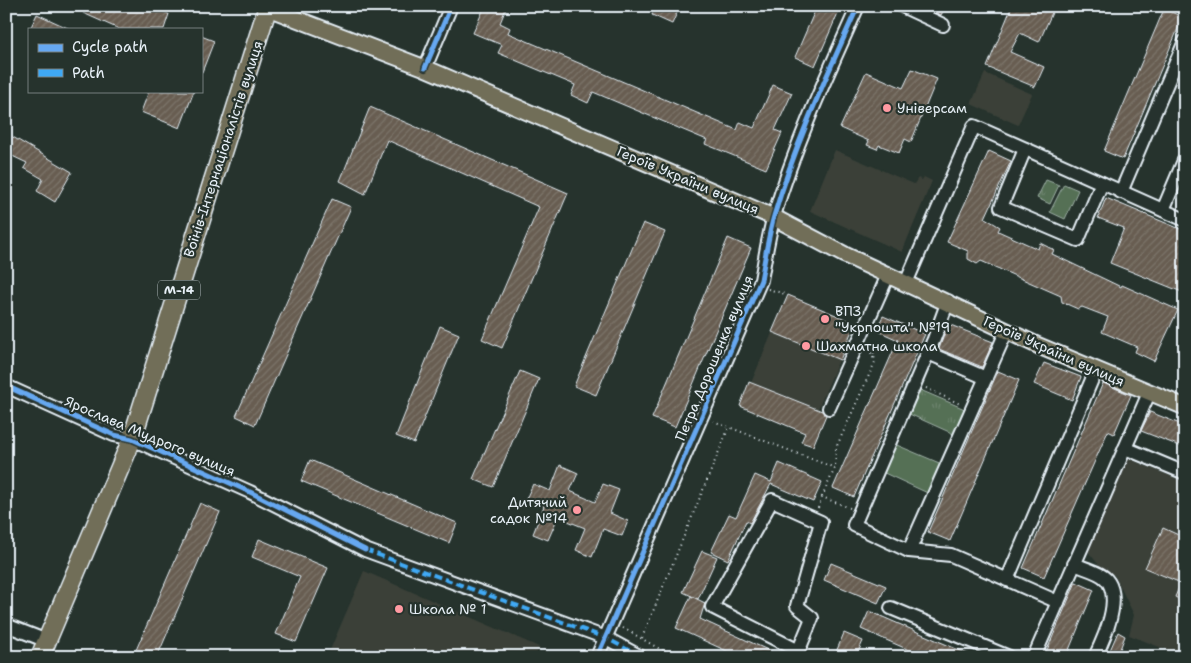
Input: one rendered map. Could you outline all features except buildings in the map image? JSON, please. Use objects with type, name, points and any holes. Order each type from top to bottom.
[{"type":"highway","name":"Воїнів-Інтернаціоналістів вулиця","points":[[43,649],[132,439],[267,7]]},
{"type":"main road","name":"Героїв України вулиця","points":[[267,7],[425,68],[773,217],[845,255],[948,301],[1006,330],[1185,407]]},
{"type":"street","points":[[425,68],[451,6]]},
{"type":"street","name":"Петра Дорошенка вулиця","points":[[597,657],[760,280],[773,217],[817,97],[858,6]]},
{"type":"street","points":[[902,6],[943,25]]},
{"type":"street","points":[[1121,192],[1185,41]]},
{"type":"street","points":[[906,283],[974,126],[1185,220]]},
{"type":"street","points":[[1025,149],[1000,207],[1078,240],[1102,183]]},
{"type":"street","points":[[1163,210],[1185,158]]},
{"type":"street","points":[[829,408],[888,275]]},
{"type":"street","points":[[948,301],[928,353],[854,525],[909,551],[950,555],[1058,602]]},
{"type":"street","points":[[909,551],[973,410],[1006,330]]},
{"type":"street","points":[[928,353],[986,378]]},
{"type":"street","points":[[1007,580],[1096,370]]},
{"type":"street","name":"Ярослава Мудрого вулиця","points":[[6,386],[114,435],[132,439],[250,492],[365,550],[606,638],[642,657]]},
{"type":"street","points":[[1034,657],[1149,393]]},
{"type":"street","points":[[1125,448],[1185,473]]},
{"type":"street","points":[[772,500],[821,522],[797,606],[812,618],[798,654],[712,607],[772,500]]},
{"type":"street","points":[[1074,564],[1106,579],[1113,593],[1109,626],[1096,657]]},
{"type":"street","points":[[891,608],[1009,657]]},
{"type":"street","points":[[6,625],[43,649]]},
{"type":"path","points":[[768,289],[785,294]]},
{"type":"path","points":[[859,512],[822,498],[834,468],[836,448],[875,362],[871,333]]},
{"type":"path","points":[[915,383],[973,410]]},
{"type":"path","points":[[711,420],[834,468]]},
{"type":"path","points":[[642,638],[729,427]]},
{"type":"path","points":[[621,627],[674,657]]},
{"type":"shaded area","points":[[985,73],[1032,94],[1018,125],[971,104]]},
{"type":"shaded area","points":[[835,150],[914,184],[918,178],[922,180],[924,177],[932,181],[902,252],[810,211]]},
{"type":"shaded area","name":"Шахматна школа","points":[[788,295],[855,323],[818,409],[751,383]]},
{"type":"shaded area","points":[[1129,459],[1185,482],[1185,657],[1129,635],[1134,615],[1115,576],[1098,564],[1086,549]]},
{"type":"shaded area","name":"Школа № 1","points":[[364,571],[539,647],[535,657],[327,657]]},
{"type":"green space","points":[[1046,180],[1059,185],[1050,204],[1037,198]]},
{"type":"green space","points":[[1064,184],[1078,190],[1065,219],[1050,212]]},
{"type":"green space","points":[[918,389],[967,410],[956,435],[907,413]]},
{"type":"green space","points":[[892,443],[944,465],[932,495],[880,471]]},
{"type":"marked path","points":[[365,550],[606,638],[641,657]]},
{"type":"cycle path","points":[[425,68],[451,6]]},
{"type":"cycle path","points":[[597,657],[761,280],[768,240],[782,189],[812,110],[858,6]]},
{"type":"cycle path","points":[[6,386],[114,435],[132,439],[250,492],[365,550]]},
{"type":"place","name":"Універсам","points":[[887,108]]},
{"type":"place","name":"ВПЗ \"Укрпошта\" №19","points":[[825,319]]},
{"type":"place","name":"Шахматна школа","points":[[806,346]]},
{"type":"place","name":"Дитячий садок №14","points":[[577,510]]},
{"type":"place","name":"Школа № 1","points":[[399,609]]}]
